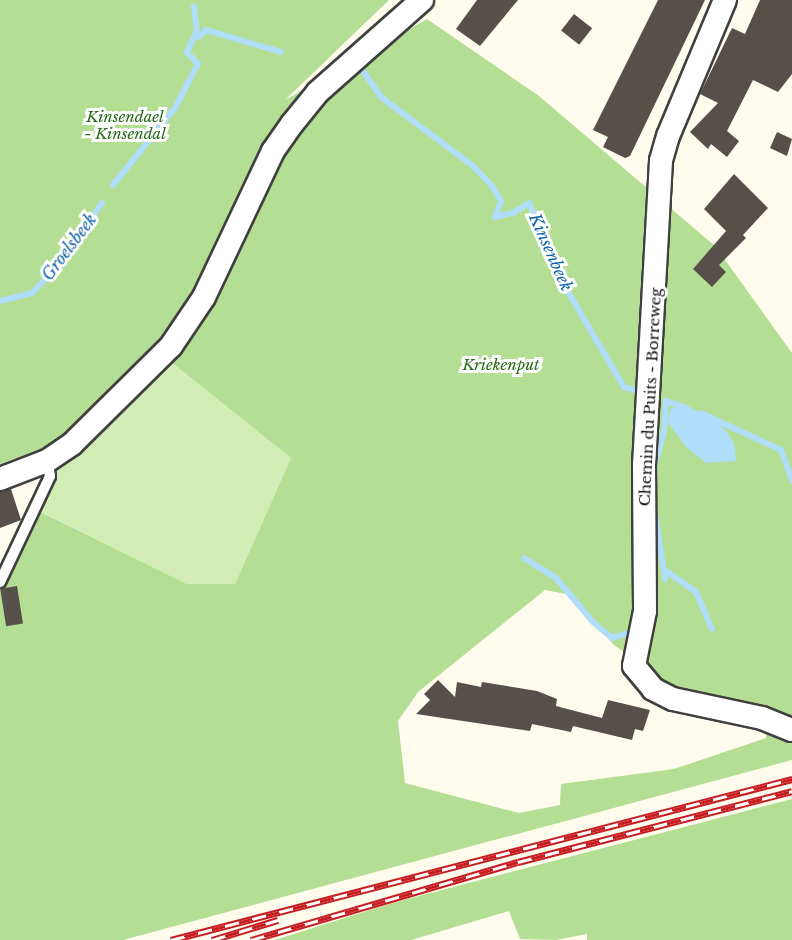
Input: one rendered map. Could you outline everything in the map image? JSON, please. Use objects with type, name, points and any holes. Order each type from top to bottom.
[{"type":"street","points":[[0,479],[47,461],[72,444],[171,346],[204,297],[273,152],[292,124],[318,92],[422,0]]},
{"type":"street","name":"Chemin du Puits - Borreweg","points":[[724,0],[668,136],[662,161],[644,465],[645,612],[634,666],[653,689],[673,699],[762,718],[792,730]]},
{"type":"lane","points":[[0,582],[50,476],[47,461]]},
{"type":"green space","name":"Kriekenput","points":[[0,0],[389,0],[285,100],[427,19],[539,96],[715,246],[792,353],[792,760],[123,940],[0,940],[0,589],[39,511],[187,584],[235,584],[291,458],[171,362],[56,471],[54,444],[0,464]],"holes":[[[545,590],[566,594],[614,645],[681,692],[764,711],[766,738],[674,769],[561,784],[560,805],[519,813],[405,783],[398,721],[418,692]]]},
{"type":"green space","points":[[171,362],[291,458],[235,584],[187,584],[40,511],[56,471]]},
{"type":"green space","points":[[792,799],[792,940],[587,940],[587,934],[556,940],[520,939],[509,911],[411,940],[275,940],[392,903]]},
{"type":"water","points":[[685,404],[724,428],[734,443],[736,461],[706,463],[686,447],[667,421],[671,409]]},
{"type":"building","points":[[477,0],[518,0],[480,46],[456,29]]},
{"type":"building","points":[[658,0],[705,0],[630,156],[625,158],[603,147],[608,137],[593,130]]},
{"type":"building","points":[[760,0],[792,0],[792,74],[778,92],[753,80],[727,131],[739,141],[727,157],[711,144],[708,149],[690,132],[718,103],[700,94],[732,28],[745,34]]},
{"type":"building","points":[[574,14],[592,28],[579,45],[561,31]]},
{"type":"building","points":[[777,132],[792,139],[787,156],[770,148]]},
{"type":"building","points":[[734,174],[768,208],[743,235],[746,238],[719,265],[726,272],[712,287],[693,269],[726,231],[704,209]]},
{"type":"building","points":[[11,489],[21,520],[0,528],[0,492]]},
{"type":"building","points":[[17,586],[23,624],[6,626],[0,589]]},
{"type":"building","points":[[438,680],[455,697],[457,682],[481,687],[482,682],[537,691],[557,699],[556,706],[602,718],[608,700],[650,710],[643,731],[635,729],[632,740],[573,726],[571,732],[532,724],[530,731],[416,714],[430,700],[424,694]]},
{"type":"waterway","name":"Groelsbeek","points":[[113,185],[175,108],[198,64],[187,52],[197,31],[194,6]]},
{"type":"waterway","name":"Kinsenbeek","points":[[197,31],[199,37],[206,30],[281,52]]},
{"type":"waterway","name":"Kinsenbeek","points":[[358,64],[381,97],[472,165],[492,186],[501,201],[495,217],[513,213],[529,203],[567,290],[624,387],[634,390]]},
{"type":"waterway","name":"Groelsbeek","points":[[0,301],[32,293],[55,269],[102,203]]},
{"type":"waterway","points":[[654,467],[664,431],[666,401],[686,408]]},
{"type":"waterway","name":"Kinsenbeek","points":[[701,413],[781,450],[792,481]]},
{"type":"waterway","points":[[654,506],[665,579]]},
{"type":"waterway","points":[[524,558],[556,578],[593,622],[612,638],[628,633]]},
{"type":"waterway","points":[[666,571],[696,592],[712,629]]},
{"type":"railway","points":[[171,940],[792,779]]},
{"type":"railway","points":[[251,940],[518,862],[792,791]]},
{"type":"railway","points":[[212,940],[278,920]]},
{"type":"park label","name":"Kinsendael - Kinsendal","points":[[125,124]]}]
